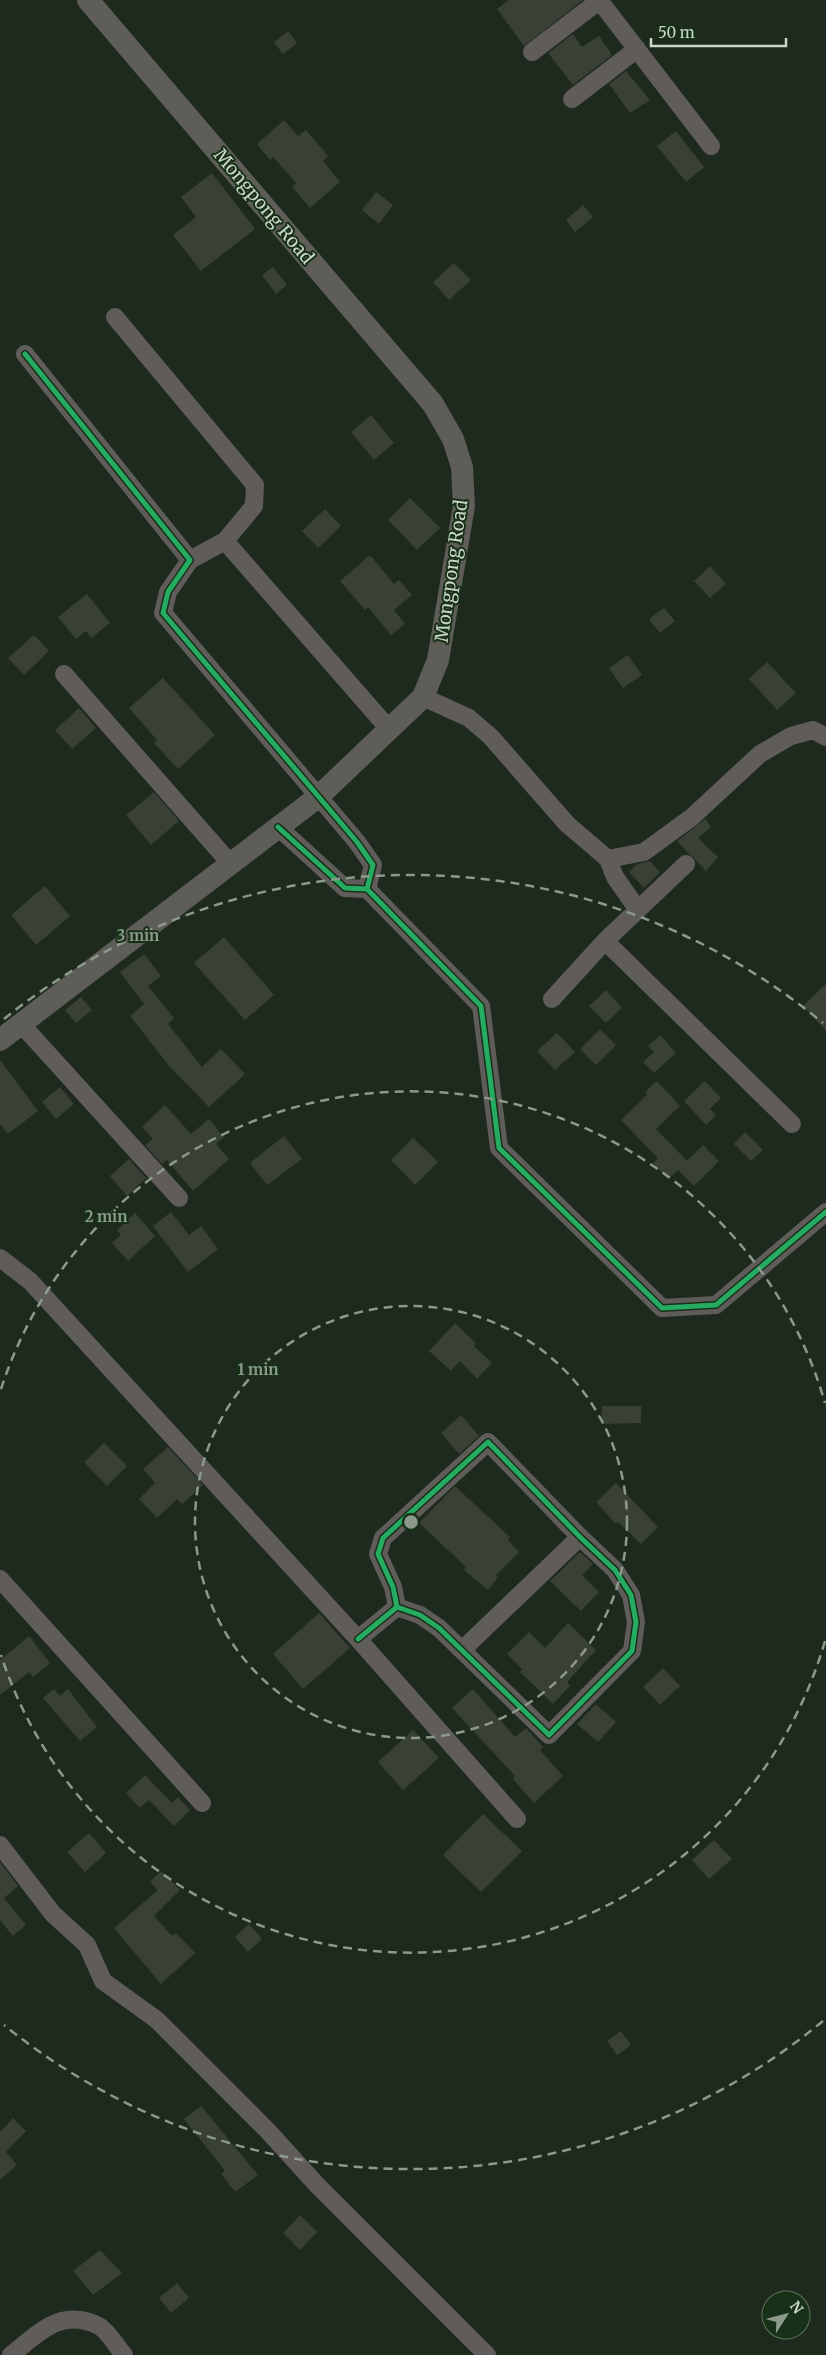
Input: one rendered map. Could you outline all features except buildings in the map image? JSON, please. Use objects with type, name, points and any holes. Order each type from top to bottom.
[{"type":"main road","name":"Mongpong Road","points":[[0,1040],[318,796],[423,697],[438,660],[464,506],[462,467],[453,439],[433,404],[88,0]]},
{"type":"street","points":[[532,52],[599,0],[712,146]]},
{"type":"street","points":[[572,99],[637,49]]},
{"type":"street","points":[[115,317],[255,484],[254,506],[224,541],[190,560],[168,592],[163,613],[357,842],[373,865],[368,889]]},
{"type":"street","points":[[25,354],[190,560]]},
{"type":"street","points":[[224,541],[389,729]]},
{"type":"street","points":[[64,674],[230,863]]},
{"type":"street","points":[[423,697],[469,718],[491,737],[567,824],[608,859],[615,877],[638,910]]},
{"type":"street","points":[[608,859],[644,852],[692,817],[760,754],[791,736],[813,730],[826,737]]},
{"type":"street","points":[[278,827],[345,888],[368,889],[480,1006],[499,1148],[662,1308],[716,1305],[826,1212]]},
{"type":"street","points":[[552,999],[605,941],[686,864]]},
{"type":"street","points":[[605,941],[792,1124]]},
{"type":"street","points":[[22,1025],[180,1198]]},
{"type":"street","points":[[0,1258],[30,1281],[358,1639],[517,1819]]},
{"type":"street","points":[[488,1442],[580,1537],[615,1570],[631,1595],[636,1622],[632,1651],[549,1735],[439,1628],[420,1615],[397,1607],[393,1587],[378,1554],[383,1538],[488,1442]]},
{"type":"street","points":[[462,1650],[580,1537]]},
{"type":"street","points":[[0,1580],[202,1803]]},
{"type":"street","points":[[358,1639],[397,1607]]},
{"type":"street","points":[[0,1845],[54,1914],[87,1945],[104,1981],[157,2020],[488,2355]]},
{"type":"street","points":[[11,2355],[47,2327],[67,2318],[100,2326],[124,2355]]},
{"type":"cycle path","points":[[25,354],[190,560],[168,592],[163,613],[357,842],[373,865],[367,889],[345,888],[278,827]]},
{"type":"cycle path","points":[[367,889],[481,1006],[499,1148],[662,1308],[716,1305],[826,1212]]},
{"type":"cycle path","points":[[358,1639],[397,1607],[420,1615],[439,1628],[549,1735],[632,1651],[636,1622],[631,1595],[615,1570],[580,1537],[488,1442],[383,1538],[378,1554],[393,1587],[397,1607]]}]
